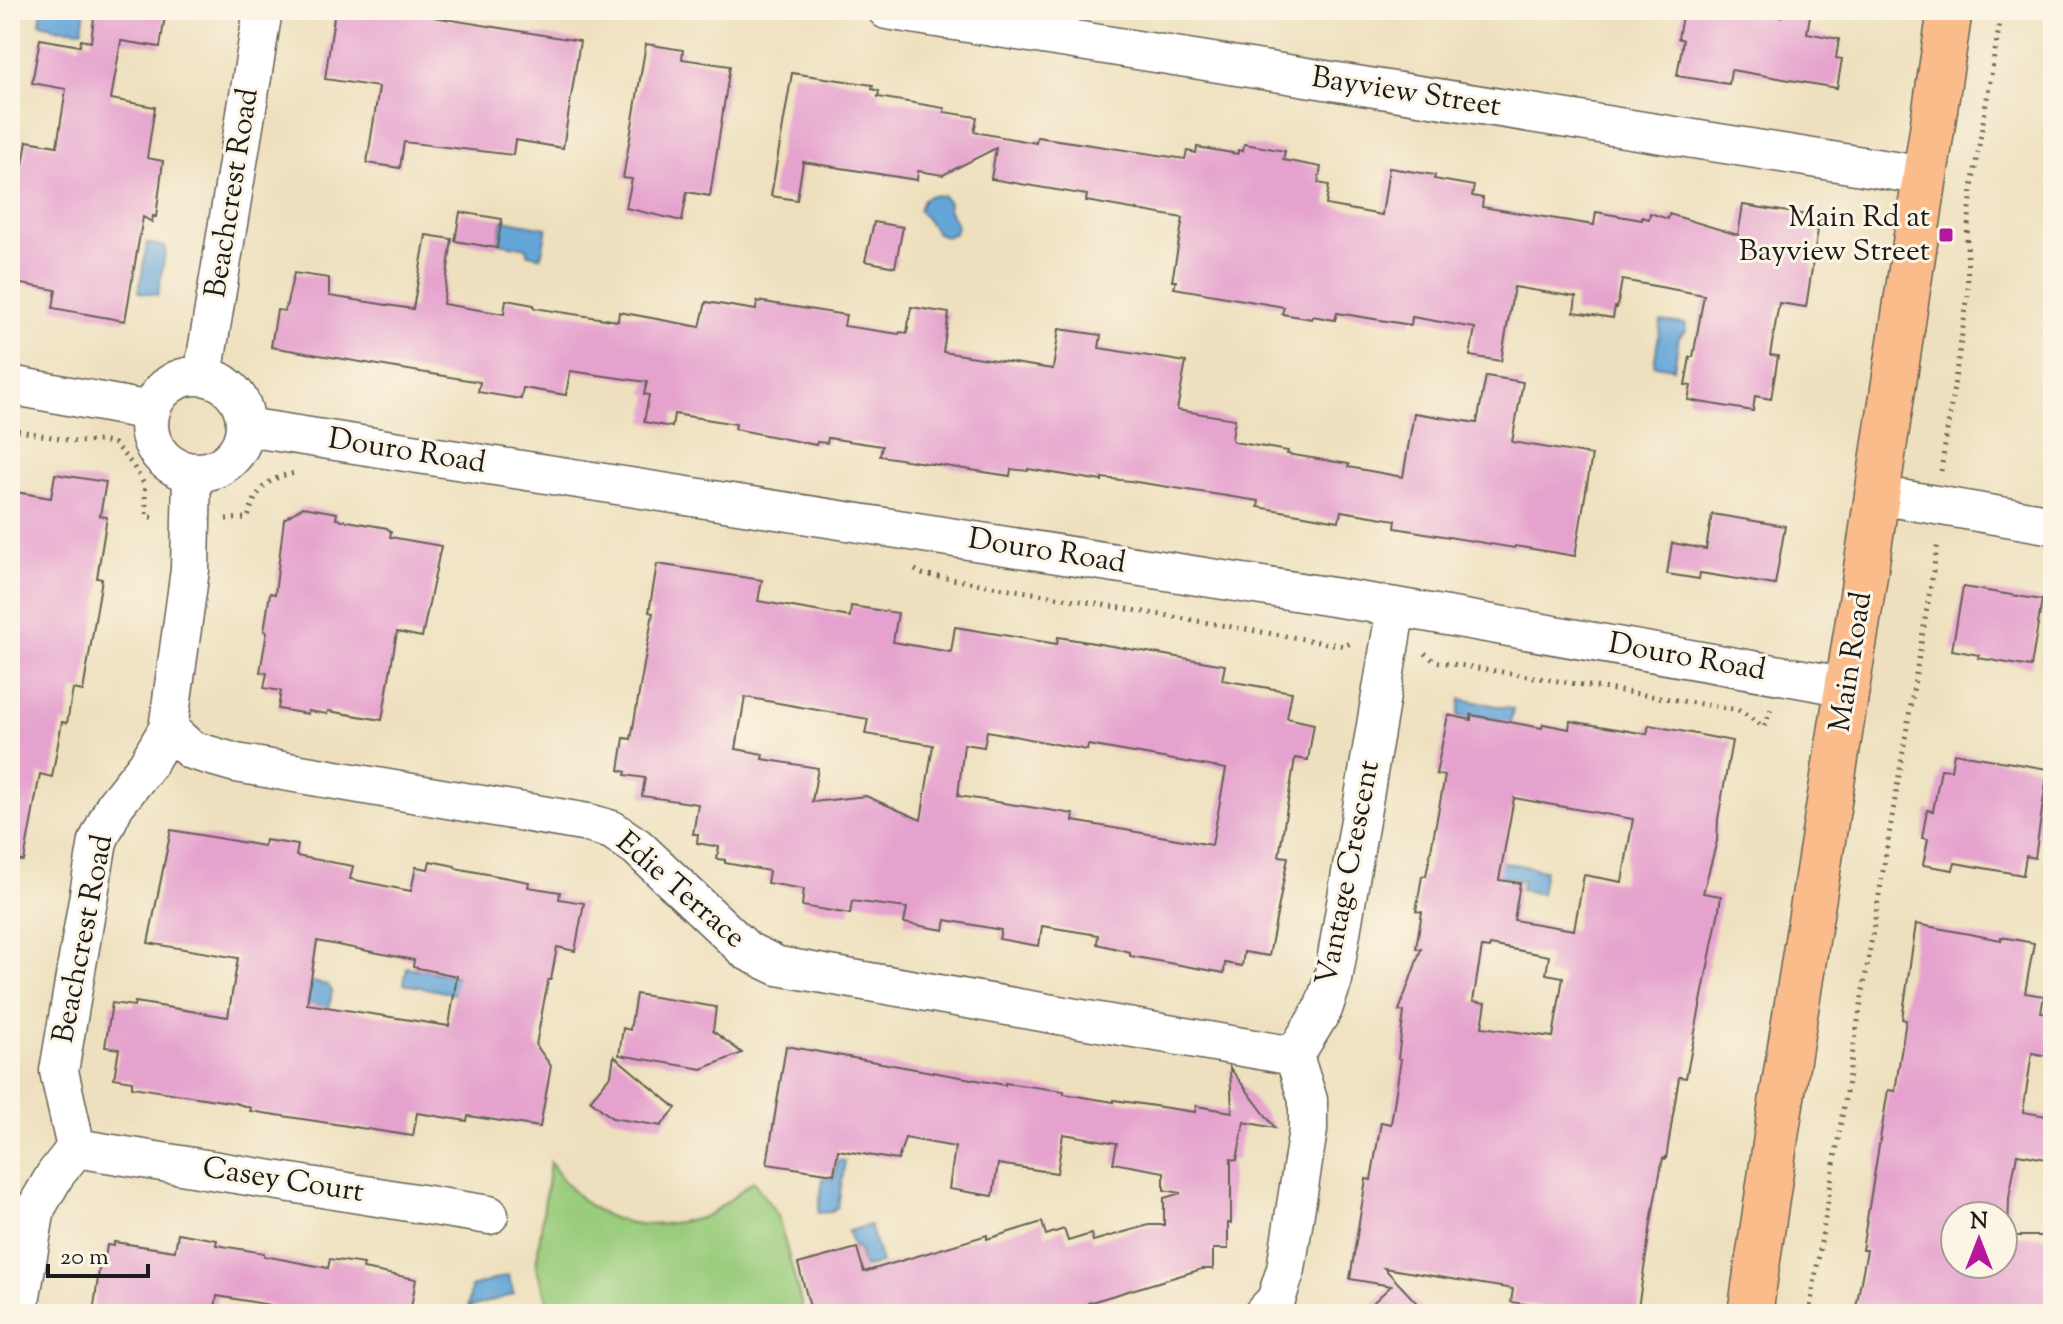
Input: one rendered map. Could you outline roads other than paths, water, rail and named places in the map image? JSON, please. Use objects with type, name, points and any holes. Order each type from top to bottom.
[{"type":"main road","name":"Main Road","points":[[1750,1314],[1950,10]]},
{"type":"street","name":"Beachcrest Road","points":[[203,376],[263,10]]},
{"type":"street","name":"Bayview Street","points":[[887,10],[1925,176]]},
{"type":"street","points":[[191,376],[203,376],[215,379],[234,392],[241,403],[246,427],[238,451],[229,461],[205,472],[192,472],[170,464],[154,446],[150,434],[150,411],[161,391],[170,384],[191,376]]},
{"type":"street","points":[[10,385],[150,411]]},
{"type":"street","name":"Douro Road","points":[[246,427],[1396,607],[1848,687]]},
{"type":"street","name":"Beachcrest Road","points":[[76,1148],[59,1071],[98,841],[115,805],[147,765],[168,729],[190,570],[192,472]]},
{"type":"street","points":[[1877,495],[2053,525]]},
{"type":"street","name":"Vantage Crescent","points":[[1294,1056],[1323,1009],[1333,980],[1396,607]]},
{"type":"street","name":"Edie Terrace","points":[[168,729],[191,750],[236,763],[588,823],[612,830],[637,847],[747,951],[778,966],[1294,1056]]},
{"type":"street","points":[[1263,1314],[1276,1300],[1286,1269],[1308,1130],[1308,1100],[1294,1056]]},
{"type":"street","points":[[18,1314],[36,1208],[55,1175],[76,1148]]},
{"type":"street","name":"Casey Court","points":[[76,1148],[489,1215]]},
{"type":"water","points":[[42,10],[85,10],[82,30],[53,28],[40,23]]},
{"type":"water","points":[[932,195],[943,196],[949,203],[948,209],[957,226],[955,233],[946,237],[937,233],[919,210],[923,199]]},
{"type":"water","points":[[503,220],[547,228],[541,257],[528,254],[527,248],[498,243]]},
{"type":"water","points":[[147,243],[166,247],[158,295],[139,292]]},
{"type":"water","points":[[1661,321],[1686,324],[1686,330],[1679,337],[1674,368],[1654,365]]},
{"type":"water","points":[[1461,699],[1513,709],[1510,726],[1499,724],[1499,720],[1458,716]]},
{"type":"water","points":[[1497,861],[1545,870],[1541,894],[1521,890],[1523,881],[1494,875]]},
{"type":"water","points":[[407,967],[460,977],[456,994],[404,984]]},
{"type":"water","points":[[285,977],[328,985],[332,991],[329,1008],[307,1004],[309,991],[283,986]]},
{"type":"water","points":[[838,1160],[845,1161],[838,1207],[831,1212],[818,1213],[823,1178],[834,1179]]},
{"type":"water","points":[[870,1225],[881,1263],[864,1268],[858,1247],[853,1248],[848,1231]]},
{"type":"water","points":[[508,1275],[514,1294],[468,1308],[471,1287]]},
{"type":"place","name":"Main Rd at Bayview Street","points":[[1946,235]]}]
